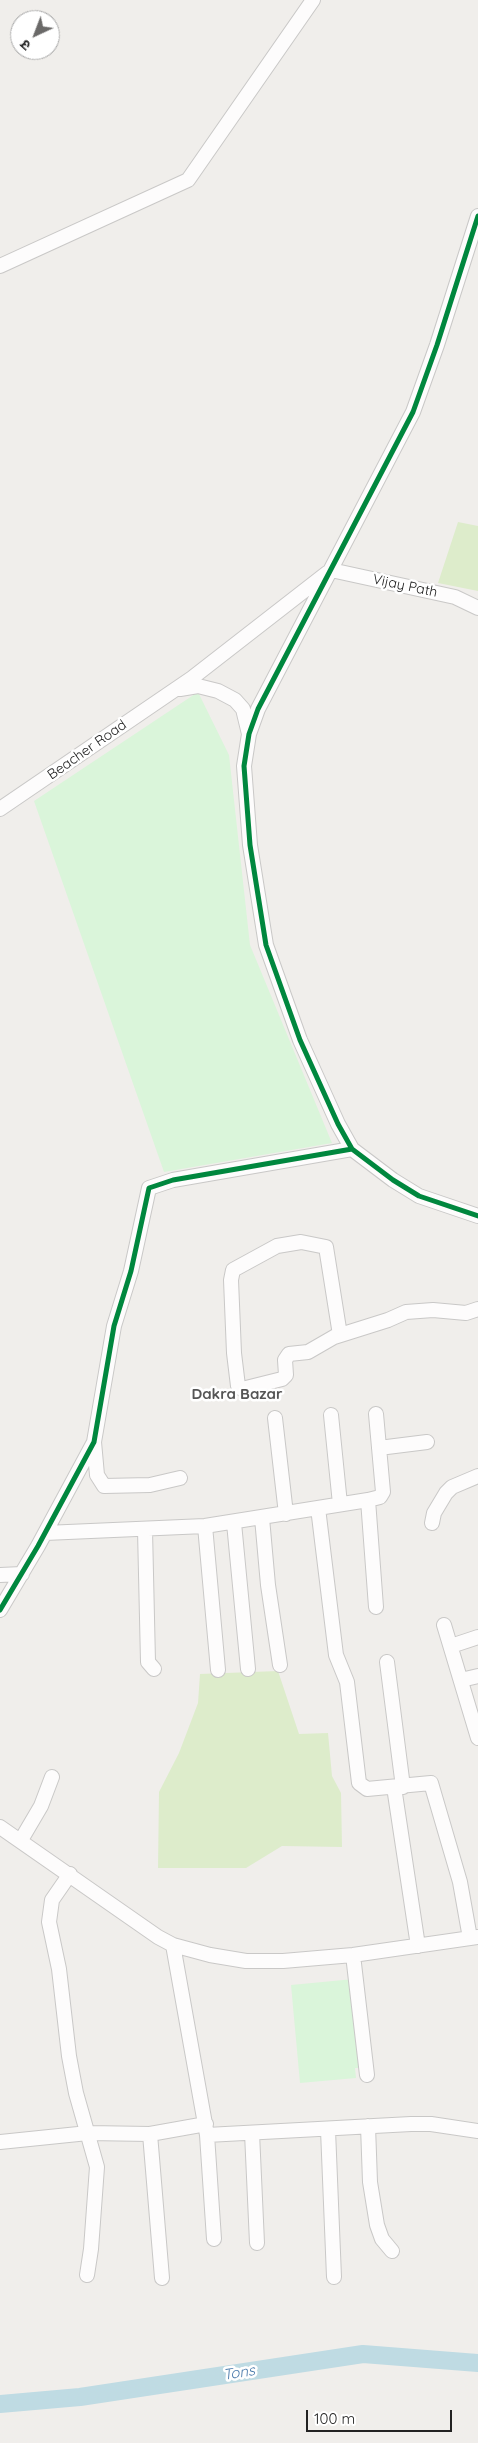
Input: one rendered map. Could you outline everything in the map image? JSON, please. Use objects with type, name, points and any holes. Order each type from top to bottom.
[{"type":"street","points":[[0,266],[188,180],[313,0]]},
{"type":"street","points":[[478,216],[437,345],[412,412],[258,709],[249,734],[244,766],[250,845],[266,945],[300,1040],[338,1124],[352,1149],[393,1180],[419,1196],[478,1216]]},
{"type":"street","name":"Vijay Path","points":[[331,570],[455,597],[478,608]]},
{"type":"street","name":"Beacher Road","points":[[0,809],[174,690],[331,570]]},
{"type":"street","points":[[174,690],[198,686],[218,691],[235,700],[243,709],[249,734]]},
{"type":"street","points":[[180,1478],[150,1485],[104,1486],[98,1475],[94,1442],[114,1326],[132,1271],[149,1188],[173,1180],[352,1149]]},
{"type":"street","points":[[340,1335],[326,1247],[302,1242],[277,1246],[233,1270],[231,1280],[234,1353],[239,1388],[282,1379],[286,1375],[285,1360],[289,1354],[308,1352],[340,1335],[406,1312],[433,1310],[466,1313],[478,1310]]},
{"type":"street","points":[[46,1533],[145,1530],[234,1523],[380,1497],[383,1492],[376,1414]]},
{"type":"street","points":[[331,1415],[340,1504]]},
{"type":"street","points":[[275,1418],[286,1514]]},
{"type":"street","points":[[0,1610],[46,1533],[94,1442]]},
{"type":"street","points":[[379,1448],[427,1442]]},
{"type":"street","points":[[432,1523],[439,1501],[446,1493],[452,1487],[478,1476]]},
{"type":"street","points":[[368,1500],[376,1607]]},
{"type":"street","points":[[0,1827],[22,1840],[158,1938],[173,1945],[210,1955],[246,1961],[282,1961],[353,1955],[474,1937],[434,1788],[431,1783],[367,1789],[363,1788],[358,1779],[347,1682],[336,1655],[318,1508]]},
{"type":"street","points":[[262,1518],[268,1585],[280,1665]]},
{"type":"street","points":[[234,1523],[248,1669]]},
{"type":"street","points":[[205,1526],[218,1670]]},
{"type":"street","points":[[145,1530],[148,1662],[154,1669]]},
{"type":"street","points":[[0,1575],[22,1574]]},
{"type":"street","points":[[444,1625],[478,1738]]},
{"type":"street","points":[[451,1646],[478,1637]]},
{"type":"street","points":[[387,1662],[398,1787],[418,1946]]},
{"type":"street","points":[[461,1680],[478,1676]]},
{"type":"street","points":[[22,1840],[41,1806],[52,1778]]},
{"type":"street","points":[[70,1874],[52,1900],[50,1922],[60,1969],[69,2056],[76,2093],[95,2156],[97,2174],[87,2275]]},
{"type":"street","points":[[173,1945],[207,2130],[214,2239]]},
{"type":"street","points":[[353,1955],[367,2075]]},
{"type":"street","points":[[0,2142],[88,2133],[150,2134],[207,2130],[252,2133],[431,2124],[478,2131]]},
{"type":"street","points":[[368,2126],[370,2182],[377,2226],[382,2239],[392,2250]]},
{"type":"street","points":[[328,2130],[334,2277]]},
{"type":"street","points":[[252,2133],[257,2243]]},
{"type":"street","points":[[150,2134],[162,2278]]},
{"type":"green space","points":[[458,522],[478,526],[478,591],[438,583]]},
{"type":"green space","points":[[198,692],[229,755],[250,945],[332,1143],[164,1172],[34,801]]},
{"type":"green space","points":[[278,1671],[299,1734],[328,1733],[332,1776],[341,1793],[342,1847],[282,1846],[246,1868],[158,1868],[159,1792],[179,1753],[198,1703],[200,1674]]},
{"type":"green space","points":[[354,1979],[362,2068],[355,2068],[356,2078],[300,2083],[291,1985]]},
{"type":"waterway","name":"Tons","points":[[0,2404],[80,2397],[363,2354],[478,2363]]},
{"type":"cycle path","points":[[478,216],[437,345],[413,412],[258,709],[249,734],[244,766],[250,845],[266,945],[300,1040],[338,1124],[352,1149],[393,1180],[419,1196],[478,1216]]},
{"type":"cycle path","points":[[0,1610],[38,1546],[94,1442],[114,1326],[131,1271],[149,1188],[173,1180],[352,1149]]},
{"type":"district","name":"Dakra Bazar","points":[[237,1394]]}]
